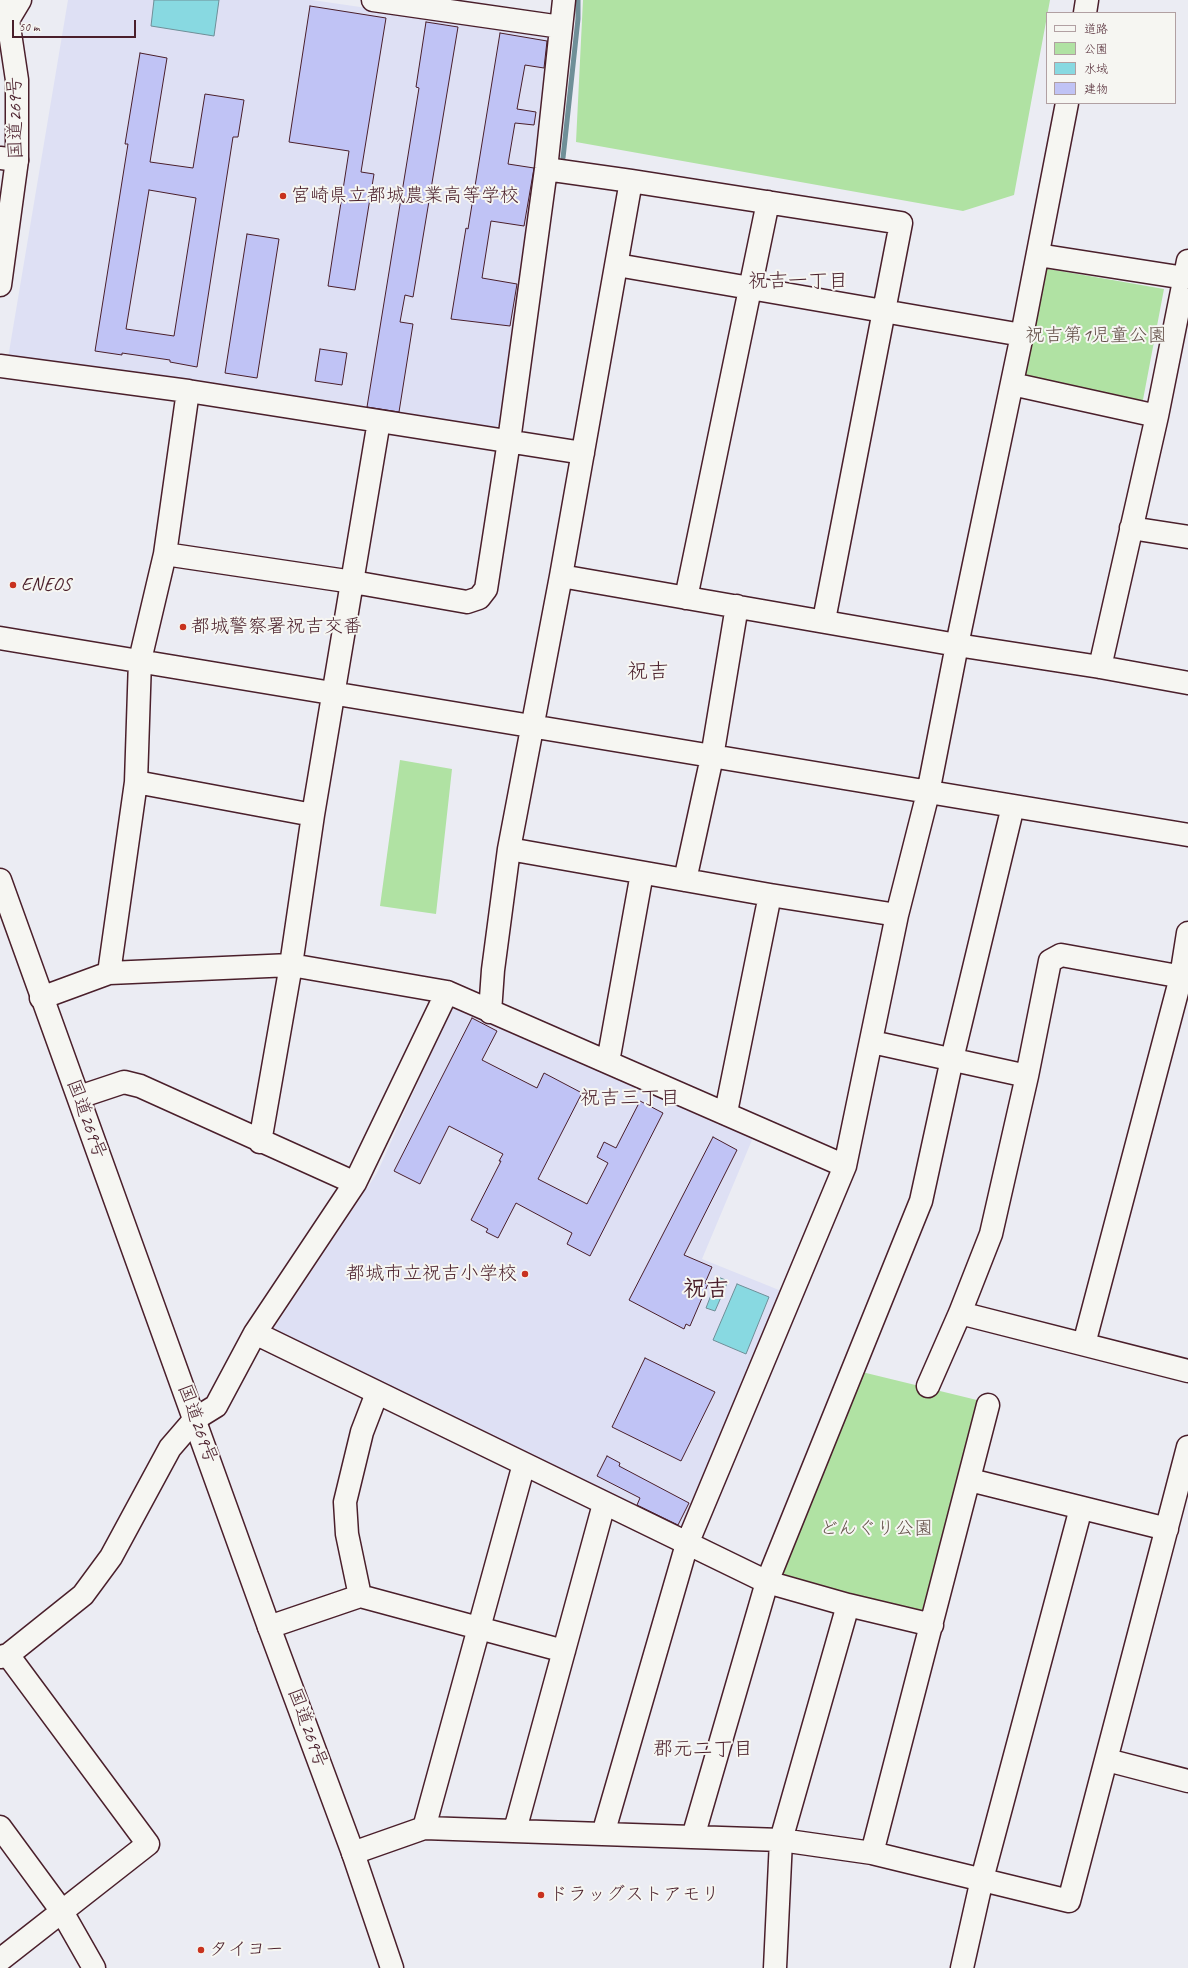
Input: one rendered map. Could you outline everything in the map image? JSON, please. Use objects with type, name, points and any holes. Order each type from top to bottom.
[{"type":"main road","points":[[5,10],[20,0]]},
{"type":"main road","points":[[373,0],[561,27]]},
{"type":"main road","points":[[165,554],[353,582],[467,602],[479,598],[486,589],[509,441],[546,170],[564,0]]},
{"type":"main road","points":[[1085,12],[1087,0]]},
{"type":"main road","name":"国道269号","points":[[0,285],[9,159],[17,80],[5,10]]},
{"type":"main road","points":[[603,1834],[687,1544],[845,1166],[872,1042],[897,915],[928,793],[1068,104]]},
{"type":"main road","points":[[546,170],[631,181],[901,223],[824,620]]},
{"type":"main road","points":[[490,1012],[493,970],[509,849],[618,265],[631,181]]},
{"type":"main road","points":[[686,598],[768,202]]},
{"type":"main road","points":[[1038,255],[1186,269],[1156,416],[1100,666]]},
{"type":"main road","points":[[618,265],[1022,335]]},
{"type":"main road","points":[[0,366],[188,391],[583,453]]},
{"type":"main road","points":[[1012,384],[1156,416]]},
{"type":"main road","points":[[109,973],[136,782],[140,660],[165,554],[188,391]]},
{"type":"main road","points":[[260,1142],[291,964],[313,815],[379,422]]},
{"type":"main road","points":[[1131,528],[1188,537]]},
{"type":"main road","points":[[561,576],[824,620],[957,645],[1100,666],[1188,683]]},
{"type":"main road","points":[[685,880],[712,757],[737,606]]},
{"type":"main road","points":[[0,638],[1188,835]]},
{"type":"main road","points":[[136,782],[313,815]]},
{"type":"main road","points":[[693,1837],[767,1582],[921,1201],[952,1059],[1013,806]]},
{"type":"main road","points":[[509,849],[770,895],[897,915]]},
{"type":"main road","points":[[608,1062],[642,873]]},
{"type":"main road","name":"国道269号","points":[[0,880],[269,1626],[353,1853],[392,1968]]},
{"type":"main road","points":[[726,1112],[770,895]]},
{"type":"main road","points":[[1084,1344],[1184,977],[1188,933]]},
{"type":"main road","points":[[928,1386],[960,1313],[991,1234],[1027,1076],[1050,961],[1062,955],[1184,977]]},
{"type":"main road","points":[[42,998],[109,973],[291,964],[447,992],[490,1012],[726,1112],[845,1166]]},
{"type":"main road","points":[[0,1960],[61,1910],[148,1844],[4,1656],[83,1595],[111,1557],[170,1448],[195,1419],[216,1406],[255,1333],[355,1183],[447,992]]},
{"type":"main road","points":[[872,1042],[1027,1076]]},
{"type":"main road","points":[[79,1097],[124,1082],[140,1086],[260,1142],[355,1183]]},
{"type":"main road","points":[[960,1313],[1188,1371]]},
{"type":"main road","points":[[255,1333],[767,1582],[848,1605],[932,1625]]},
{"type":"main road","points":[[360,1596],[347,1534],[345,1502],[362,1432],[377,1393]]},
{"type":"main road","points":[[872,1853],[970,1480],[988,1405]]},
{"type":"main road","points":[[353,1853],[424,1828],[781,1840],[872,1853],[1069,1901],[1188,1447]]},
{"type":"main road","points":[[424,1828],[524,1464]]},
{"type":"main road","points":[[970,1480],[1167,1529]]},
{"type":"main road","points":[[515,1830],[604,1504]]},
{"type":"main road","points":[[962,1968],[982,1879],[1081,1508]]},
{"type":"main road","points":[[269,1626],[360,1596],[564,1651]]},
{"type":"main road","points":[[774,1968],[781,1840],[848,1605]]},
{"type":"main road","points":[[1107,1760],[1188,1781]]},
{"type":"main road","points":[[0,1827],[61,1910],[94,1968]]},
{"type":"shaded area","name":"宮崎県立都城農業高等学校","points":[[68,0],[312,0],[553,35],[500,424],[493,430],[8,358]]},
{"type":"shaded area","name":"都城市立祝吉小学校","points":[[464,1008],[752,1131],[752,1140],[702,1259],[779,1290],[784,1296],[686,1530],[676,1533],[285,1342],[274,1328],[377,1173],[451,1009]]},
{"type":"green space","points":[[583,0],[1050,0],[1048,12],[1046,12],[1046,22],[1014,195],[963,211],[576,142]]},
{"type":"green space","name":"祝吉第1児童公園","points":[[1043,268],[1164,289],[1142,405],[1018,379]]},
{"type":"green space","points":[[400,760],[452,769],[436,914],[380,906]]},
{"type":"green space","name":"どんぐり公園","points":[[862,1372],[981,1401],[927,1612],[919,1614],[781,1575]]},
{"type":"water","points":[[154,0],[219,0],[214,36],[151,26]]},
{"type":"water","points":[[718,1277],[728,1281],[715,1311],[706,1308]]},
{"type":"water","points":[[737,1284],[769,1297],[746,1354],[713,1340]]},
{"type":"building","points":[[310,6],[386,18],[361,172],[374,174],[355,290],[328,286],[349,151],[289,142]]},
{"type":"building","points":[[426,22],[458,27],[413,297],[405,295],[400,322],[413,324],[399,412],[367,407],[419,88],[416,87]]},
{"type":"building","points":[[500,33],[547,41],[544,68],[525,65],[517,109],[536,112],[534,125],[515,123],[508,164],[534,168],[524,226],[491,221],[482,278],[517,284],[510,326],[451,319],[466,228],[468,229]]},
{"type":"building","points":[[140,53],[167,58],[150,162],[193,168],[205,94],[244,100],[238,137],[233,137],[197,367],[170,362],[170,360],[122,353],[122,355],[95,351],[128,144],[125,144]],"holes":[[[149,190],[196,198],[174,336],[126,329]]]},
{"type":"building","points":[[247,234],[279,239],[257,378],[225,373]]},
{"type":"building","points":[[320,349],[347,353],[342,385],[315,381]]},
{"type":"building","points":[[472,1018],[497,1031],[482,1060],[537,1088],[544,1073],[582,1093],[538,1179],[587,1204],[608,1163],[597,1157],[604,1142],[616,1148],[640,1101],[663,1113],[590,1256],[567,1244],[572,1233],[516,1203],[498,1238],[486,1232],[488,1229],[471,1220],[501,1161],[499,1161],[503,1154],[449,1126],[420,1184],[394,1171]]},
{"type":"building","points":[[713,1137],[737,1150],[684,1255],[712,1267],[705,1283],[708,1284],[690,1326],[686,1324],[684,1329],[629,1300]]},
{"type":"building","points":[[645,1358],[715,1392],[681,1461],[612,1427]]},
{"type":"building","points":[[607,1456],[620,1463],[619,1466],[689,1503],[678,1525],[637,1505],[640,1498],[597,1476]]},
{"type":"waterway","points":[[563,158],[578,19],[578,0]]},
{"type":"place","name":"宮崎県立都城農業高等学校","points":[[283,196]]},
{"type":"place","name":"ENEOS","points":[[13,585]]},
{"type":"place","name":"都城警察署祝吉交番","points":[[183,627]]},
{"type":"place","name":"都城市立祝吉小学校","points":[[525,1274]]},
{"type":"place","name":"ドラッグストアモリ","points":[[541,1895]]},
{"type":"place","name":"タイヨー","points":[[201,1950]]},
{"type":"district","name":"祝吉一丁目","points":[[798,282]]},
{"type":"district","name":"祝吉","points":[[648,672]]},
{"type":"district","name":"祝吉三丁目","points":[[630,1099]]},
{"type":"district","name":"祝吉","points":[[706,1290]]},
{"type":"district","name":"郡元二丁目","points":[[703,1750]]}]
